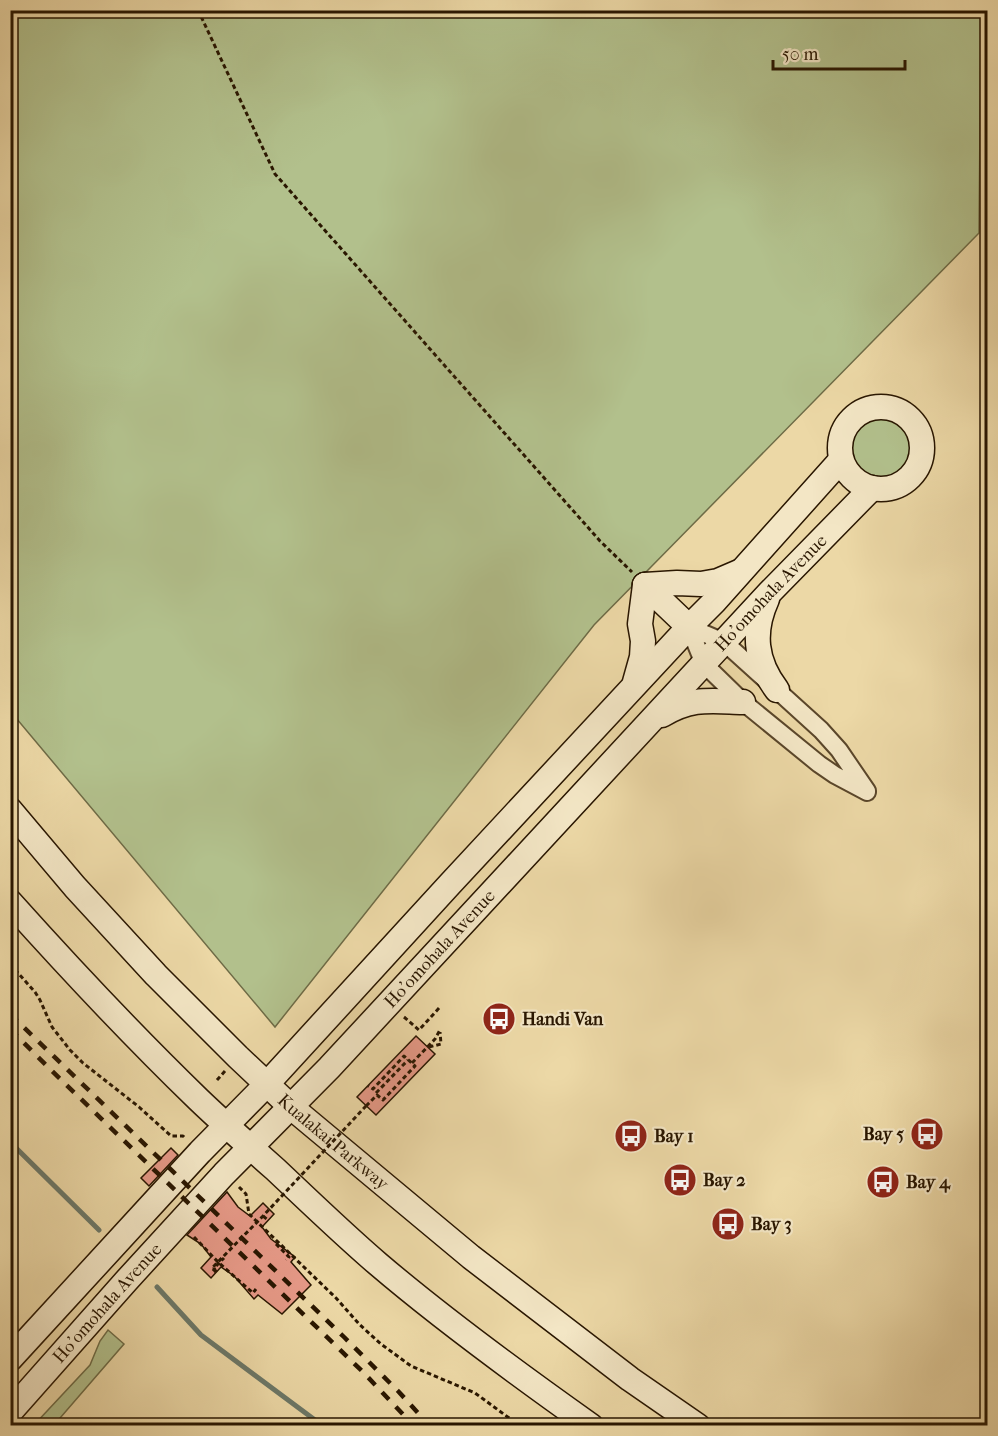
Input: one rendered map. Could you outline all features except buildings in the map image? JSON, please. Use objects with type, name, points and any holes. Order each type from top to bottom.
[{"type":"main road","points":[[884,407],[897,410],[917,427],[922,453],[911,477],[899,485],[886,489],[872,488],[858,482],[848,473],[842,460],[840,447],[842,434],[849,422],[859,413],[871,408],[884,407]]},
{"type":"main road","name":"Ho’omohala Avenue","points":[[10,1359],[688,627],[714,602],[842,460]]},
{"type":"main road","name":"Ho’omohala Avenue","points":[[10,1412],[224,1174],[329,1068],[770,592],[872,488]]},
{"type":"main road","points":[[645,585],[701,584],[741,571]]},
{"type":"main road","points":[[645,585],[688,627]]},
{"type":"main road","points":[[631,690],[642,657],[643,638],[640,624],[645,585]]},
{"type":"main road","points":[[770,592],[759,623],[758,644],[762,666],[768,679],[777,690]]},
{"type":"main road","points":[[650,722],[677,707],[695,701],[743,702]]},
{"type":"main road","name":"Kualakai Parkway","points":[[10,810],[101,917],[266,1085],[471,1257],[630,1379],[698,1425]]},
{"type":"main road","points":[[10,902],[109,1009],[199,1100],[388,1272],[449,1322],[591,1425]]},
{"type":"street","points":[[688,627],[724,642],[821,730],[839,750],[867,792],[819,764],[743,702],[704,664],[688,627]]},
{"type":"path","points":[[198,10],[275,174],[600,541],[645,585]]},
{"type":"path","points":[[10,964],[35,992],[52,1027],[70,1050],[171,1136],[183,1137]]},
{"type":"path","points":[[404,1017],[419,1030],[440,1007]]},
{"type":"path","points":[[412,1063],[435,1039],[440,1030],[441,1044],[428,1047]]},
{"type":"path","points":[[404,1056],[408,1060],[415,1066],[383,1100],[368,1086],[372,1089],[404,1056]]},
{"type":"path","points":[[224,1258],[214,1268],[216,1272],[212,1268],[408,1060]]},
{"type":"path","points":[[217,1080],[227,1070]]},
{"type":"path","points":[[246,1194],[249,1214],[381,1344],[411,1366],[475,1394],[520,1425]]},
{"type":"path","points":[[253,1228],[263,1218],[268,1221],[263,1215]]},
{"type":"path","points":[[256,1223],[289,1257],[286,1260]]},
{"type":"path","points":[[191,1234],[253,1293],[256,1289]]},
{"type":"green space","points":[[10,11],[981,11],[979,233],[594,625],[275,1027],[11,712]]},
{"type":"green space","points":[[874,414],[888,414],[900,419],[910,429],[915,448],[910,467],[900,477],[888,482],[874,482],[862,477],[852,467],[847,455],[847,441],[852,429],[862,419]]},
{"type":"green space","points":[[108,1330],[124,1344],[54,1425],[34,1425],[90,1365],[100,1341]]},
{"type":"waterway","points":[[10,1142],[99,1230]]},
{"type":"waterway","points":[[157,1287],[201,1335],[323,1426]]},
{"type":"railway","points":[[10,1014],[344,1337],[430,1426]]},
{"type":"railway","points":[[10,1029],[363,1372],[414,1426]]},
{"type":"place","name":"Handi Van","points":[[499,1019]]},
{"type":"place","name":"Bay 5","points":[[927,1134]]},
{"type":"place","name":"Bay 1","points":[[631,1136]]},
{"type":"place","name":"Bay 2","points":[[680,1180]]},
{"type":"place","name":"Bay 4","points":[[883,1182]]},
{"type":"place","name":"Bay 3","points":[[728,1224]]}]
